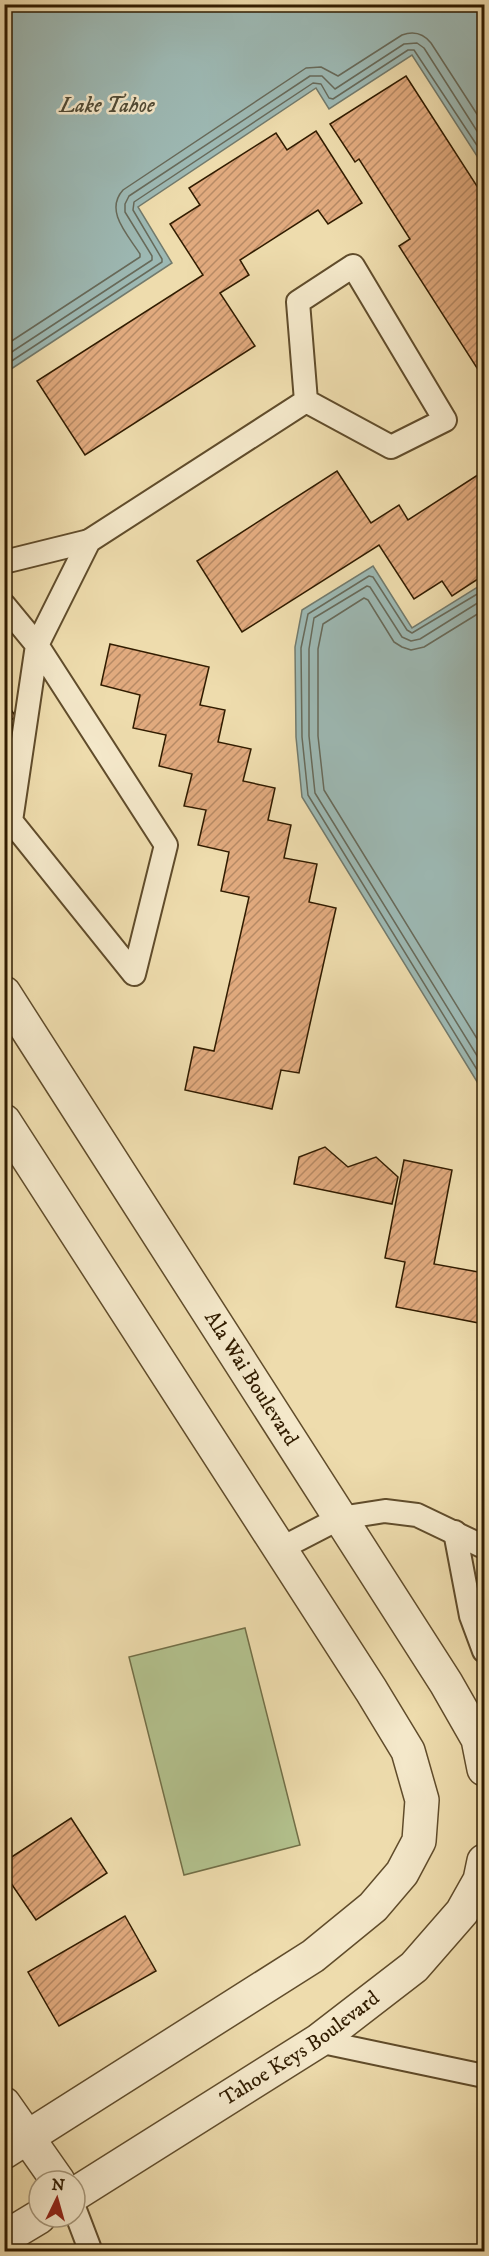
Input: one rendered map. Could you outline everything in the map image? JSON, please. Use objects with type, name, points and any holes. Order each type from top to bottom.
[{"type":"street","name":"Ala Wai Boulevard","points":[[4,993],[446,1683],[478,1739],[484,1769]]},
{"type":"street","points":[[4,1121],[408,1751],[422,1800],[419,1841],[402,1873],[373,1907],[313,1956],[16,2145]]},
{"type":"street","name":"Tahoe Keys Boulevard","points":[[87,2186],[318,2041],[414,1967],[462,1912],[480,1880],[484,1861]]},
{"type":"street","points":[[4,2104],[16,2145],[44,2169]]},
{"type":"street","points":[[4,2238],[27,2224]]},
{"type":"lane","points":[[353,266],[445,420],[391,447],[306,401],[298,302],[353,266]]},
{"type":"lane","points":[[4,562],[89,541],[306,401]]},
{"type":"lane","points":[[4,605],[37,645],[166,844],[134,974],[11,821],[37,645],[89,541]]},
{"type":"lane","points":[[280,1549],[340,1518],[385,1511],[417,1515],[484,1547]]},
{"type":"lane","points":[[455,1532],[471,1616],[484,1651]]},
{"type":"lane","points":[[318,2041],[484,2076]]},
{"type":"lane","points":[[82,2229],[91,2252]]},
{"type":"green space","points":[[245,1628],[300,1845],[184,1875],[129,1657]]},
{"type":"water","name":"Lake Tahoe","points":[[5,4],[484,5],[484,167],[412,55],[329,109],[316,88],[138,207],[172,263],[5,373]]},
{"type":"water","points":[[373,566],[412,628],[484,583],[484,1093],[302,797],[296,737],[295,647],[302,610]]},
{"type":"building","points":[[406,76],[484,197],[478,201],[484,212],[484,379],[399,246],[410,239],[359,159],[355,162],[330,124]]},
{"type":"building","points":[[316,131],[362,203],[328,224],[318,210],[240,260],[249,275],[220,293],[255,346],[85,455],[37,381],[203,275],[170,224],[200,205],[189,188],[276,133],[287,150]]},
{"type":"building","points":[[337,471],[371,523],[399,505],[408,520],[484,471],[484,575],[452,596],[442,581],[414,599],[379,545],[242,632],[197,561]]},
{"type":"building","points":[[110,644],[209,667],[200,705],[225,710],[218,742],[251,749],[243,781],[275,788],[268,820],[291,825],[284,858],[317,864],[309,902],[336,908],[299,1073],[281,1070],[272,1109],[185,1090],[194,1047],[214,1051],[249,897],[221,891],[229,852],[198,845],[206,810],[184,806],[192,774],[159,766],[166,735],[133,728],[140,695],[101,685]]},
{"type":"building","points":[[4,699],[16,717],[4,724]]},
{"type":"building","points":[[325,1147],[348,1167],[376,1157],[398,1177],[392,1204],[294,1184],[299,1157]]},
{"type":"building","points":[[404,1160],[452,1170],[434,1264],[484,1273],[484,1324],[396,1307],[405,1262],[385,1258]]},
{"type":"building","points":[[71,1818],[107,1873],[36,1920],[4,1873],[4,1862]]},
{"type":"building","points":[[125,1916],[156,1971],[59,2026],[28,1972]]}]
